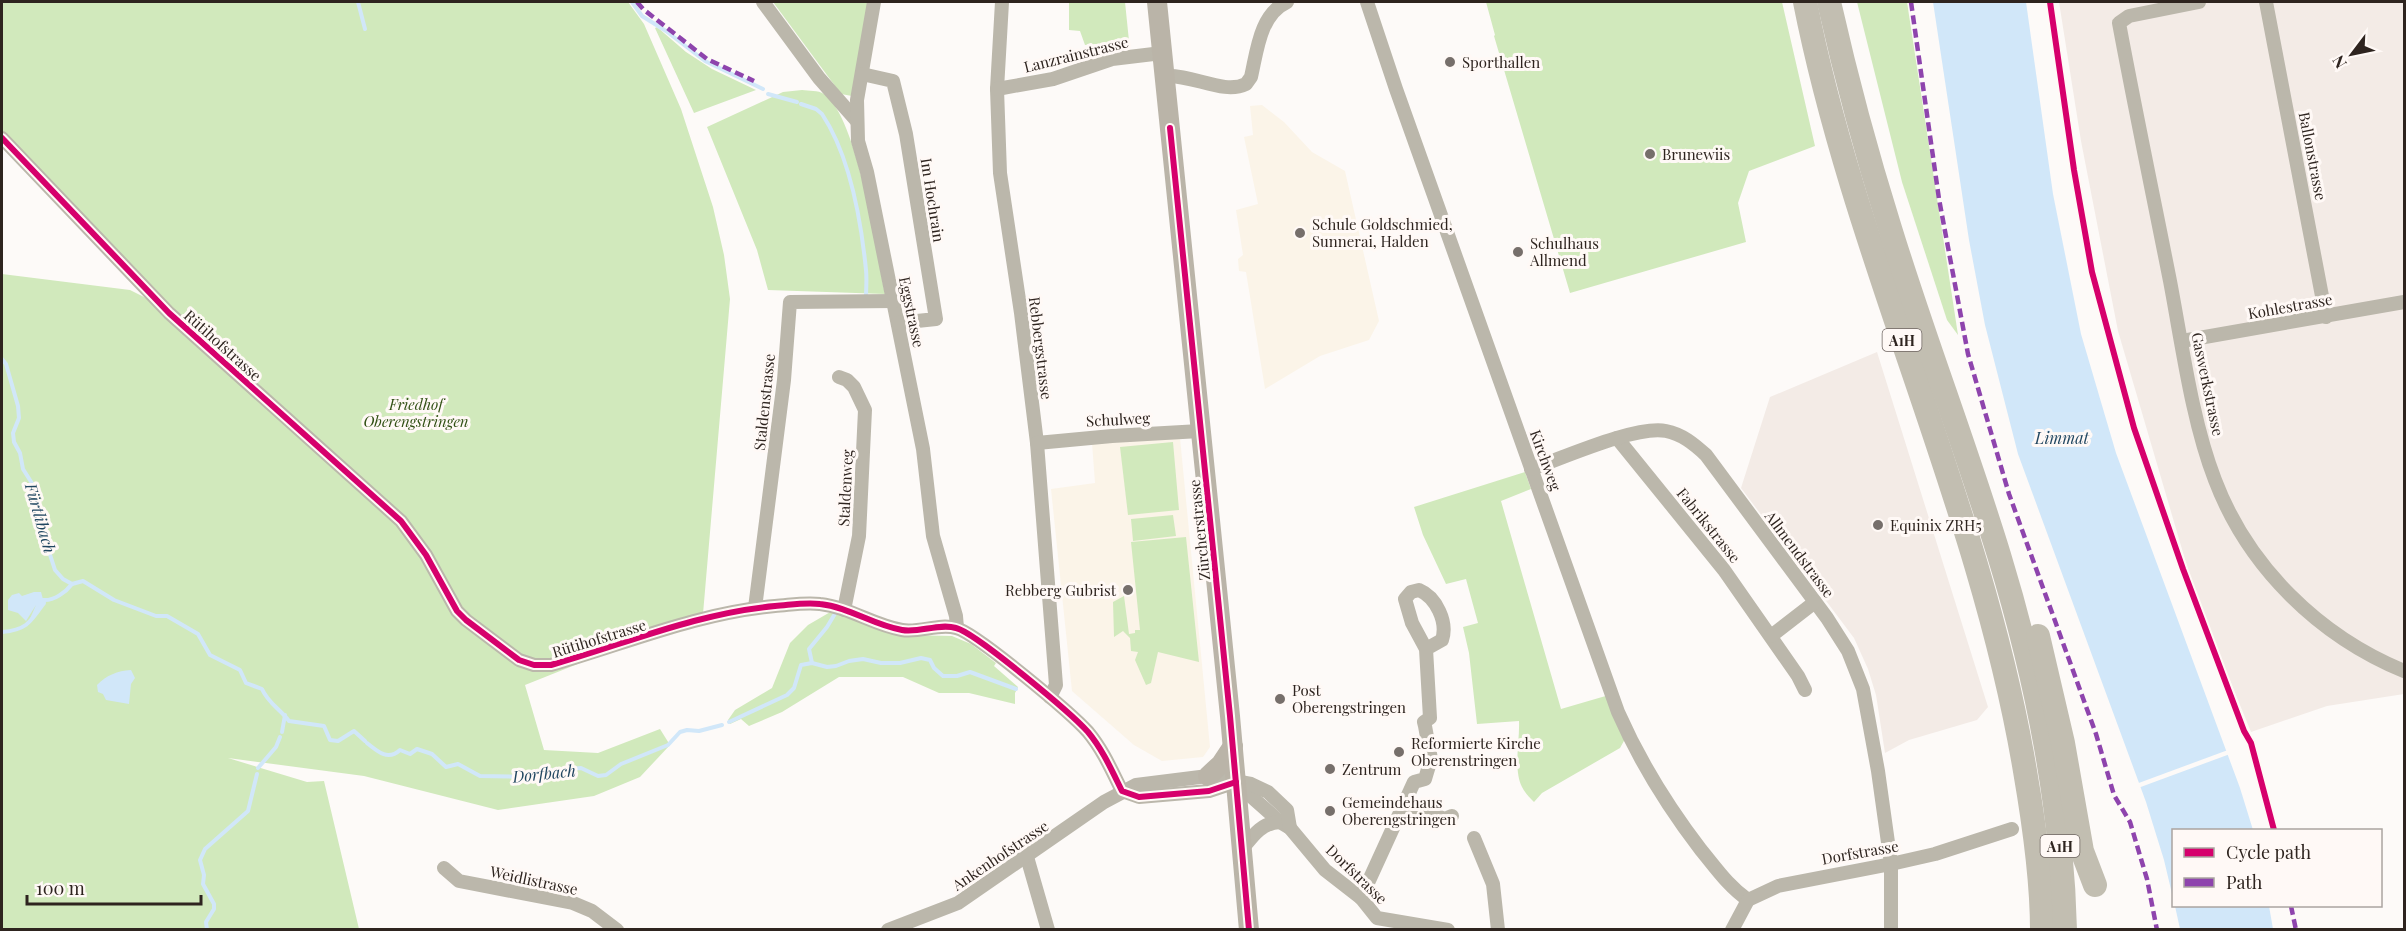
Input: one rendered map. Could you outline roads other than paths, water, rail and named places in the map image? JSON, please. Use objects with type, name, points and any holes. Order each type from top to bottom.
[{"type":"highway","name":"A1H","points":[[1805,2],[1839,145],[1974,556],[2007,676],[2034,827],[2042,930]]},
{"type":"highway","name":"A1H","points":[[1829,2],[1870,166],[1999,554],[2026,652],[2041,720],[2057,817],[2066,930]]},
{"type":"highway","points":[[1919,316],[2035,624],[2063,743],[2082,851],[2095,885]]},
{"type":"main road","name":"Zürcherstrasse","points":[[1157,2],[1233,746],[1249,930]]},
{"type":"main road","points":[[1208,776],[1221,764],[1233,746]]},
{"type":"street","points":[[763,2],[830,91],[857,122]]},
{"type":"street","name":"Eggstrasse","points":[[874,2],[857,100],[858,141],[894,301],[923,449],[933,536],[956,616],[957,628]]},
{"type":"street","name":"Rebbergstrasse","points":[[1002,2],[997,89],[1000,173],[1037,443],[1056,685],[1050,697]]},
{"type":"street","points":[[1164,76],[1182,76],[1229,89],[1246,84],[1251,77],[1265,24],[1274,11],[1287,2]]},
{"type":"street","name":"Kirchweg","points":[[1367,2],[1531,469],[1611,693],[1632,745],[1659,791],[1693,838],[1731,888],[1748,900]]},
{"type":"street","name":"Gaswerkstrasse","points":[[2199,2],[2129,16],[2119,23],[2202,439],[2214,480],[2231,516],[2254,553],[2289,594],[2330,630],[2368,654],[2404,671]]},
{"type":"street","name":"Ballonstrasse","points":[[2266,2],[2326,317]]},
{"type":"street","name":"Lanzrainstrasse","points":[[997,89],[1053,79],[1112,59],[1162,54]]},
{"type":"street","name":"Im Hochrain","points":[[862,74],[893,81],[906,134],[936,319],[898,323]]},
{"type":"street","name":"Rütihofstrasse","points":[[2,138],[170,313],[401,521],[426,555],[457,611],[506,653],[519,660],[534,665],[551,665],[717,614],[808,603],[844,610],[885,626],[906,630],[957,628]]},
{"type":"street","name":"Staldenstrasse","points":[[755,608],[784,380],[790,302],[894,301]]},
{"type":"street","name":"Kohlestrasse","points":[[2182,341],[2404,302]]},
{"type":"street","name":"Staldenweg","points":[[839,377],[847,380],[854,387],[865,410],[859,536],[844,610]]},
{"type":"street","name":"Allmendstrasse","points":[[1531,469],[1637,432],[1664,430],[1676,433],[1696,446],[1840,636],[1863,689],[1891,864],[1892,930]]},
{"type":"street","name":"Schulweg","points":[[1037,443],[1101,436],[1200,431]]},
{"type":"street","name":"Fabrikstrasse","points":[[1617,438],[1706,546],[1771,636],[1805,690]]},
{"type":"street","points":[[1771,636],[1815,602]]},
{"type":"street","points":[[957,628],[976,639],[1050,697],[1087,731],[1101,751],[1122,791],[1139,797],[1209,791],[1236,783]]},
{"type":"street","points":[[1361,898],[1414,782],[1425,779],[1431,759],[1425,726],[1425,722],[1430,718],[1426,649]]},
{"type":"street","points":[[1122,791],[1136,785],[1208,776],[1236,783]]},
{"type":"street","name":"Dorfstrasse","points":[[1236,783],[1285,825],[1325,870],[1361,898],[1375,924],[1392,919],[1448,930]]},
{"type":"street","name":"Ankenhofstrasse","points":[[888,930],[958,903],[1122,791]]},
{"type":"street","points":[[1403,805],[1445,819],[1452,816]]},
{"type":"street","points":[[1243,848],[1262,826],[1272,822],[1285,825]]},
{"type":"street","name":"Dorfstrasse","points":[[1748,900],[1778,885],[1935,854],[2012,829]]},
{"type":"street","points":[[1474,838],[1493,884],[1498,930]]},
{"type":"street","points":[[1027,857],[1048,930]]},
{"type":"street","name":"Weidlistrasse","points":[[444,868],[459,881],[573,903],[592,911],[617,930]]},
{"type":"street","points":[[1731,930],[1748,900]]},
{"type":"water","name":"Limmat","points":[[1933,2],[2026,2],[2053,194],[2081,334],[2116,453],[2240,788],[2253,829],[2172,829],[2172,894],[2146,802],[2018,454],[1985,325],[1969,240]]},
{"type":"water","points":[[41,592],[44,603],[30,623],[28,623],[36,605],[26,621],[18,613],[8,610],[8,600],[12,595],[19,593],[22,596]]},
{"type":"water","points":[[131,670],[135,678],[131,684],[129,704],[106,700],[103,694],[98,692],[97,685],[108,676]]},
{"type":"water","points":[[2175,907],[2269,907],[2273,929],[2180,929]]},
{"type":"waterway","points":[[358,2],[365,29]]},
{"type":"waterway","points":[[632,2],[642,16],[705,61],[763,89]]},
{"type":"waterway","points":[[768,94],[797,102]]},
{"type":"waterway","points":[[801,104],[816,109],[822,114],[832,131],[847,169],[861,230],[866,273],[866,298]]},
{"type":"waterway","name":"Dorfbach","points":[[2,359],[6,364],[18,406],[19,418],[13,433],[14,442],[20,453],[23,469],[35,488],[39,521],[55,570],[63,579],[72,584],[83,581],[114,600],[156,616],[167,616],[198,634],[210,655],[240,670],[246,683],[262,689],[267,698],[289,721],[324,726],[330,740],[338,741],[354,731],[365,741]]},
{"type":"waterway","points":[[2,632],[27,624],[44,603],[43,600],[59,595],[72,584]]},
{"type":"waterway","points":[[812,663],[809,649],[836,612]]},
{"type":"waterway","name":"Dorfbach","points":[[729,722],[787,695],[794,688],[801,665],[812,663],[827,667],[863,659],[881,663],[900,663],[921,658],[930,660],[934,668],[943,676],[957,676],[970,672],[1016,689]]},
{"type":"waterway","points":[[282,732],[285,715]]},
{"type":"waterway","name":"Dorfbach","points":[[367,743],[387,755],[400,750],[410,754],[417,749],[432,754],[446,767],[458,764],[480,776],[532,777],[545,771],[581,768],[598,776],[606,775],[621,764],[668,745],[680,732],[699,731],[722,725]]},
{"type":"waterway","points":[[258,768],[276,747],[280,737]]},
{"type":"waterway","points":[[207,930],[206,922],[214,909],[214,904],[203,884],[204,875],[200,860],[205,849],[248,811],[257,774]]},
{"type":"place","name":"Sporthallen","points":[[1450,62]]},
{"type":"place","name":"Brunewiis","points":[[1650,154]]},
{"type":"place","name":"Schule Goldschmied, Sunnerai, Halden","points":[[1300,233]]},
{"type":"place","name":"Schulhaus Allmend","points":[[1518,252]]},
{"type":"place","name":"Equinix ZRH5","points":[[1878,525]]},
{"type":"place","name":"Rebberg Gubrist","points":[[1128,590]]},
{"type":"place","name":"Post Oberengstringen","points":[[1280,699]]},
{"type":"place","name":"Reformierte Kirche Oberenstringen","points":[[1399,752]]},
{"type":"place","name":"Zentrum","points":[[1330,769]]},
{"type":"place","name":"Gemeindehaus Oberengstringen","points":[[1330,811]]},
{"type":"park label","name":"Friedhof Oberengstringen","points":[[416,412]]},
{"type":"water label","name":"Fürtlibach","points":[[41,518]]}]
